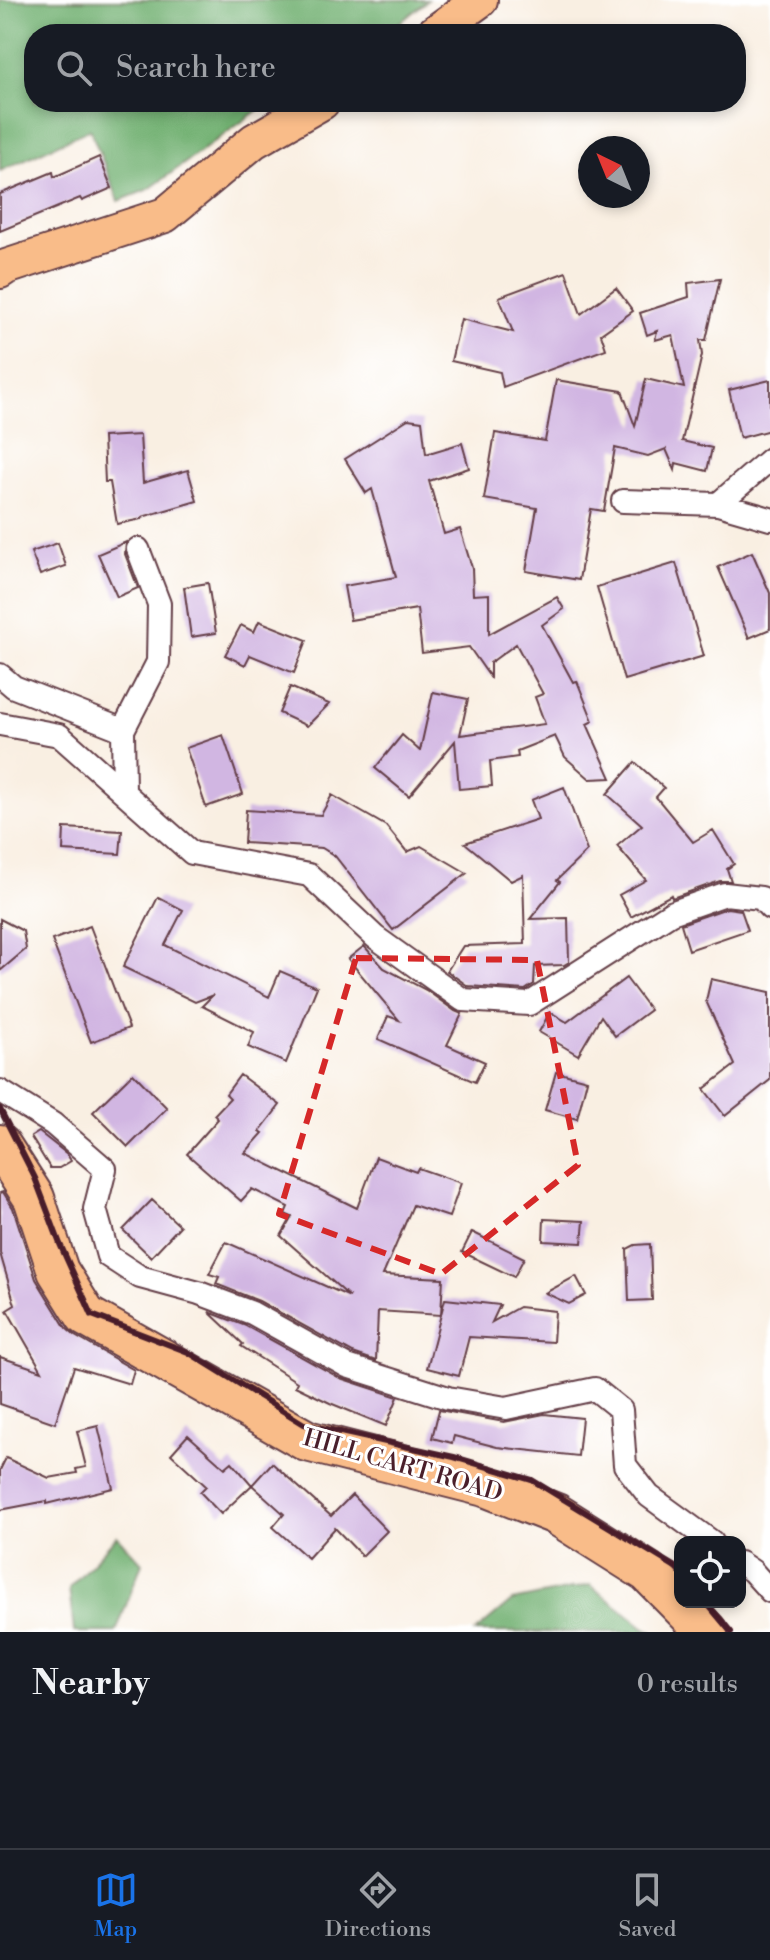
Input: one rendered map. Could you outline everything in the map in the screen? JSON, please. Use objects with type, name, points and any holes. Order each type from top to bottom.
[{"type":"highway","name":"HILL CART ROAD","points":[[0,1145],[34,1198],[58,1271],[86,1316],[307,1441],[485,1486],[556,1514],[648,1572],[707,1632]]},
{"type":"main road","points":[[447,24],[480,0]]},
{"type":"main road","points":[[0,271],[165,215],[254,141],[305,112]]},
{"type":"street","points":[[718,504],[770,459]]},
{"type":"street","points":[[623,501],[718,504],[770,519]]},
{"type":"street","points":[[124,792],[123,730],[158,662],[159,604],[138,549]]},
{"type":"street","points":[[0,675],[14,687],[123,730]]},
{"type":"street","points":[[0,724],[59,735],[192,853],[309,875],[375,937],[463,1000],[529,1004],[671,913],[725,894],[761,898],[770,908]]},
{"type":"street","points":[[0,1091],[53,1124],[105,1169],[95,1209],[108,1256],[140,1277],[199,1293],[252,1313],[347,1366],[448,1398],[506,1408],[595,1389],[621,1410],[625,1465],[649,1496],[704,1536]]},
{"type":"street","points":[[746,1567],[770,1591]]},
{"type":"highlighted area","points":[[356,958],[537,960],[578,1165],[441,1274],[279,1214]]},
{"type":"green space","points":[[0,0],[428,0],[397,24],[24,24],[24,112],[255,112],[149,189],[119,201],[90,129],[0,171]]},
{"type":"green space","points":[[117,1536],[142,1563],[116,1632],[74,1632],[69,1588]]},
{"type":"green space","points":[[590,1585],[653,1632],[475,1632],[512,1601]]},
{"type":"building","points":[[99,157],[112,188],[0,231],[0,194],[53,172],[54,177]]},
{"type":"building","points":[[566,272],[581,314],[616,288],[633,311],[601,334],[606,349],[503,387],[500,372],[451,361],[461,319],[513,332],[499,297]]},
{"type":"building","points":[[720,279],[706,340],[700,340],[702,355],[682,441],[712,448],[707,471],[676,463],[675,470],[666,449],[648,456],[615,448],[604,511],[591,509],[579,580],[526,571],[537,508],[484,499],[495,433],[545,441],[556,380],[622,391],[635,426],[646,379],[684,388],[673,335],[655,340],[657,331],[647,335],[640,313],[689,297],[688,283]]},
{"type":"building","points":[[770,380],[770,430],[740,438],[729,390]]},
{"type":"building","points":[[408,419],[422,421],[426,454],[462,443],[469,468],[429,481],[444,534],[460,529],[472,568],[473,595],[489,594],[489,634],[557,597],[564,609],[542,625],[573,682],[577,681],[593,721],[587,724],[611,778],[590,779],[565,757],[555,736],[517,751],[518,757],[490,761],[492,786],[459,789],[455,741],[409,796],[375,768],[402,735],[420,751],[433,692],[468,699],[460,735],[545,724],[535,697],[543,694],[516,644],[490,663],[490,677],[469,647],[422,653],[417,609],[350,620],[344,586],[396,577],[372,489],[366,493],[345,459]]},
{"type":"building","points":[[140,435],[143,483],[188,470],[197,501],[117,524],[110,482],[105,482],[103,437]]},
{"type":"building","points":[[126,542],[125,554],[138,588],[117,597],[98,554]]},
{"type":"building","points":[[58,543],[66,566],[40,575],[31,552]]},
{"type":"building","points":[[752,552],[770,593],[770,629],[749,638],[718,567]]},
{"type":"building","points":[[676,563],[704,656],[624,680],[597,587]]},
{"type":"building","points":[[208,583],[216,633],[191,637],[184,587]]},
{"type":"building","points":[[259,621],[307,640],[294,673],[250,655],[245,665],[225,655],[241,625],[254,632]]},
{"type":"building","points":[[290,687],[329,704],[307,726],[279,713]]},
{"type":"building","points":[[223,735],[243,794],[206,807],[186,748]]},
{"type":"building","points":[[635,762],[664,788],[656,797],[693,842],[713,830],[734,864],[727,869],[731,881],[720,881],[672,898],[671,895],[631,917],[619,895],[646,880],[617,846],[642,825],[607,794]]},
{"type":"building","points":[[564,787],[587,851],[557,880],[560,882],[530,919],[568,918],[569,962],[535,966],[534,984],[525,990],[468,986],[447,971],[463,946],[525,944],[523,875],[511,881],[465,843],[538,819],[531,800]]},
{"type":"building","points":[[332,795],[386,826],[407,852],[421,846],[467,873],[393,930],[335,856],[322,848],[244,843],[246,810],[321,815]]},
{"type":"building","points":[[64,828],[122,831],[120,854],[63,851]]},
{"type":"building","points":[[158,897],[183,910],[165,945],[269,997],[280,971],[317,987],[286,1063],[248,1047],[254,1032],[202,1006],[213,995],[195,1002],[123,967]]},
{"type":"building","points":[[727,908],[741,910],[748,930],[689,950],[681,924]]},
{"type":"building","points":[[0,919],[23,931],[26,949],[0,971]]},
{"type":"building","points":[[90,926],[129,1028],[91,1042],[52,940]]},
{"type":"building","points":[[364,946],[384,968],[462,1014],[447,1045],[485,1062],[475,1082],[378,1039],[388,1016],[399,1020],[348,959]]},
{"type":"building","points":[[626,978],[650,1010],[615,1036],[601,1016],[578,1055],[539,1032],[550,1012],[567,1022]]},
{"type":"building","points":[[711,979],[770,992],[770,1080],[725,1116],[704,1089],[735,1065],[706,1001]]},
{"type":"building","points":[[556,1072],[587,1080],[577,1119],[545,1110]]},
{"type":"building","points":[[133,1073],[167,1108],[128,1147],[93,1112]]},
{"type":"building","points":[[240,1075],[280,1105],[260,1131],[263,1133],[245,1153],[357,1208],[376,1157],[416,1172],[418,1168],[461,1183],[449,1217],[413,1205],[383,1275],[443,1278],[441,1315],[378,1311],[376,1361],[353,1353],[259,1301],[216,1284],[219,1277],[209,1274],[226,1242],[350,1297],[281,1236],[292,1217],[285,1214],[288,1207],[252,1189],[241,1201],[187,1154],[218,1119],[214,1115],[230,1098],[226,1094]]},
{"type":"building","points":[[39,1132],[67,1154],[71,1161],[59,1168],[50,1168],[31,1137]]},
{"type":"building","points":[[3,1192],[13,1208],[36,1279],[66,1328],[134,1370],[130,1384],[74,1367],[55,1423],[0,1404],[0,1357],[42,1371],[7,1310],[15,1305],[0,1253],[0,1193]]},
{"type":"building","points":[[152,1200],[180,1226],[151,1257],[123,1230]]},
{"type":"building","points":[[544,1219],[584,1221],[582,1243],[543,1241]]},
{"type":"building","points":[[472,1232],[524,1258],[514,1277],[462,1252]]},
{"type":"building","points":[[650,1244],[652,1300],[629,1301],[627,1249]]},
{"type":"building","points":[[576,1276],[586,1295],[569,1304],[545,1293]]},
{"type":"building","points":[[445,1299],[500,1305],[492,1322],[519,1307],[555,1311],[553,1342],[469,1337],[459,1376],[427,1368]]},
{"type":"building","points":[[209,1312],[246,1326],[340,1378],[398,1397],[386,1426],[295,1386],[297,1382],[241,1346],[243,1344]]},
{"type":"building","points":[[439,1410],[504,1422],[544,1414],[582,1418],[578,1456],[497,1447],[454,1436],[452,1443],[432,1438]]},
{"type":"building","points":[[98,1426],[113,1488],[47,1504],[47,1501],[0,1510],[0,1470],[6,1458],[49,1478],[77,1473],[76,1469],[86,1467],[77,1431]]},
{"type":"building","points":[[188,1435],[225,1468],[232,1462],[252,1485],[221,1514],[200,1492],[206,1486],[171,1454]]},
{"type":"building","points":[[272,1463],[331,1516],[352,1495],[387,1531],[362,1556],[335,1528],[308,1558],[273,1527],[284,1514],[252,1485]]},
{"type":"railway","points":[[0,1109],[35,1178],[92,1315],[188,1352],[304,1424],[454,1457],[532,1480],[674,1566]]},
{"type":"railway","points":[[711,1608],[731,1632]]}]
